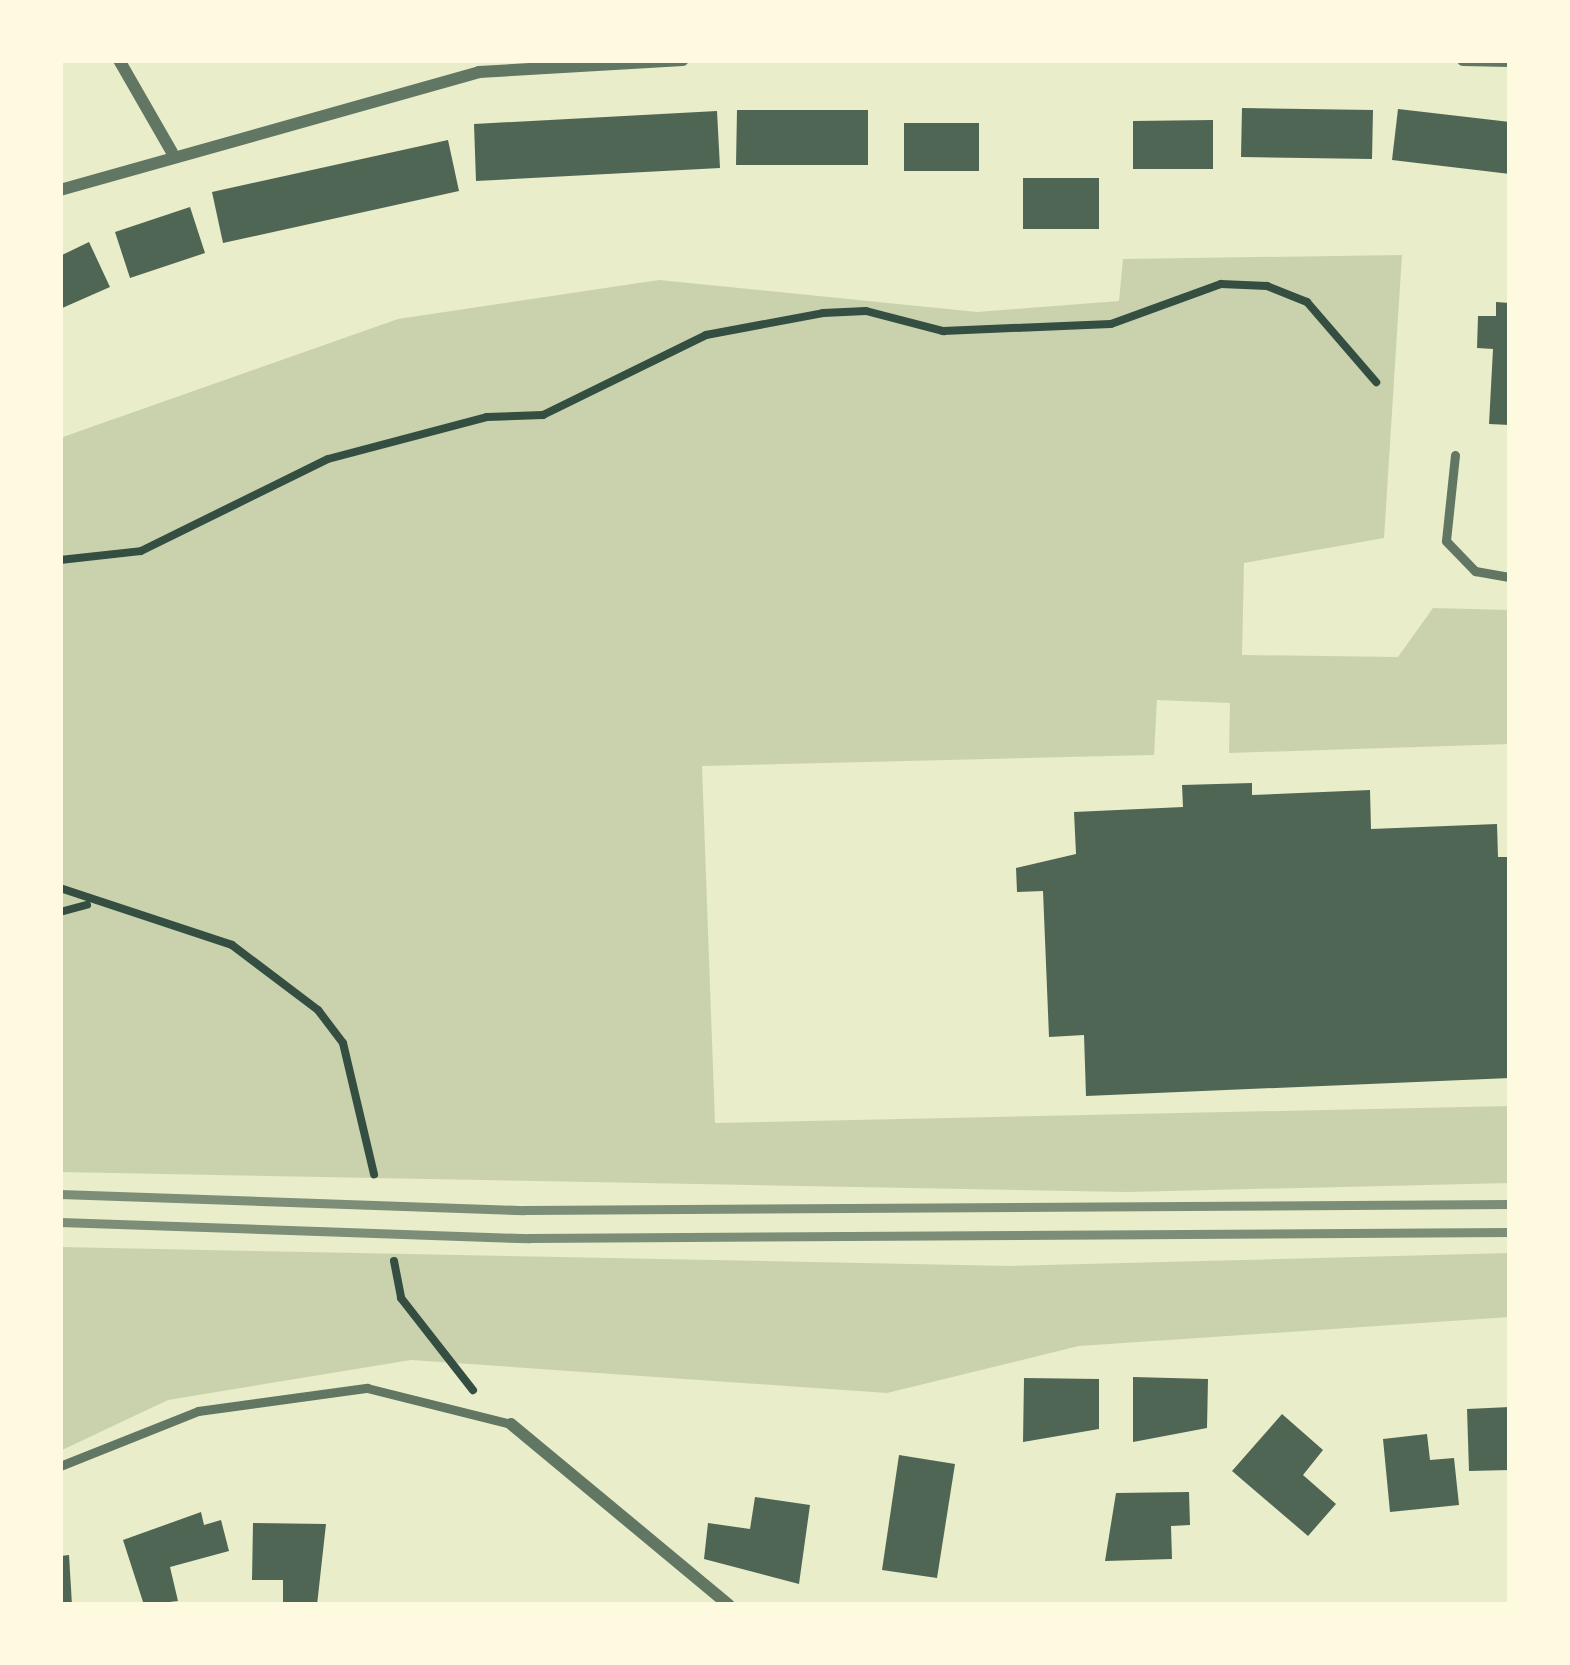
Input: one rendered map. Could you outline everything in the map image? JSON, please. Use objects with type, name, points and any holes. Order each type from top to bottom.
[{"type":"street","points":[[119,60],[172,152]]},
{"type":"street","points":[[60,190],[172,152],[479,72],[683,60]]},
{"type":"street","points":[[1463,60],[1510,61]]},
{"type":"street","points":[[511,1424],[729,1605]]},
{"type":"lane","points":[[1455,455],[1446,541],[1475,571],[1510,577]]},
{"type":"lane","points":[[60,1466],[198,1412],[367,1388],[511,1424]]},
{"type":"path","points":[[60,560],[141,550],[328,459],[487,417],[543,415],[706,335],[824,313],[943,331],[1111,324],[1221,284],[1267,286],[1306,302],[1376,382]]},
{"type":"path","points":[[60,888],[89,904],[232,945],[317,1010],[344,1043],[374,1174]]},
{"type":"path","points":[[60,912],[89,904]]},
{"type":"path","points":[[394,1261],[401,1298],[457,1376],[511,1424]]},
{"type":"green space","points":[[1402,255],[1384,538],[1244,563],[1242,655],[1398,657],[1433,608],[1510,610],[1510,744],[1229,753],[1230,703],[1157,700],[1154,755],[702,766],[715,1123],[1510,1106],[1510,1183],[1128,1192],[60,1172],[60,438],[398,319],[659,280],[977,312],[1119,301],[1123,259]]},
{"type":"green space","points":[[60,1247],[1011,1266],[1510,1253],[1510,1317],[1079,1346],[887,1393],[411,1360],[168,1400],[60,1451]]},
{"type":"building","points":[[1242,108],[1373,110],[1372,159],[1241,157]]},
{"type":"building","points":[[1398,109],[1510,122],[1510,174],[1392,160]]},
{"type":"building","points":[[737,110],[868,110],[868,165],[736,165]]},
{"type":"building","points":[[717,111],[720,168],[476,181],[474,124]]},
{"type":"building","points":[[1213,120],[1213,169],[1133,169],[1133,121]]},
{"type":"building","points":[[904,123],[979,123],[979,171],[904,171]]},
{"type":"building","points":[[448,140],[459,191],[223,243],[212,192]]},
{"type":"building","points":[[1023,178],[1099,178],[1099,229],[1023,229]]},
{"type":"building","points":[[190,207],[205,253],[130,278],[115,232]]},
{"type":"building","points":[[89,242],[110,287],[60,309],[60,256]]},
{"type":"building","points":[[1496,302],[1510,303],[1510,425],[1489,424],[1493,349],[1477,348],[1478,316],[1496,316]]},
{"type":"building","points":[[1252,783],[1252,795],[1370,790],[1371,829],[1497,824],[1498,857],[1510,857],[1510,1078],[1086,1096],[1084,1035],[1049,1037],[1043,891],[1017,892],[1016,868],[1076,854],[1074,812],[1183,807],[1182,785]]},
{"type":"building","points":[[1133,1377],[1208,1379],[1207,1428],[1133,1442]]},
{"type":"building","points":[[1024,1378],[1099,1379],[1099,1429],[1023,1442]]},
{"type":"building","points":[[1510,1407],[1510,1470],[1469,1471],[1467,1409]]},
{"type":"building","points":[[1282,1414],[1323,1450],[1303,1475],[1336,1504],[1308,1536],[1232,1471]]},
{"type":"building","points":[[1427,1434],[1430,1460],[1454,1458],[1459,1505],[1390,1512],[1383,1439]]},
{"type":"building","points":[[899,1455],[955,1464],[937,1578],[882,1570]]},
{"type":"building","points":[[1189,1492],[1190,1525],[1171,1526],[1172,1559],[1105,1561],[1116,1493]]},
{"type":"building","points":[[755,1497],[810,1505],[799,1584],[704,1559],[708,1523],[750,1529]]},
{"type":"building","points":[[201,1512],[204,1525],[221,1520],[229,1551],[170,1567],[178,1601],[144,1605],[123,1540]]},
{"type":"building","points":[[253,1523],[326,1524],[317,1605],[283,1605],[283,1580],[252,1580]]},
{"type":"building","points":[[69,1555],[72,1605],[60,1605],[60,1556]]},
{"type":"railway","points":[[60,1194],[524,1210],[1510,1204]]},
{"type":"railway","points":[[60,1222],[529,1238],[1510,1232]]}]
